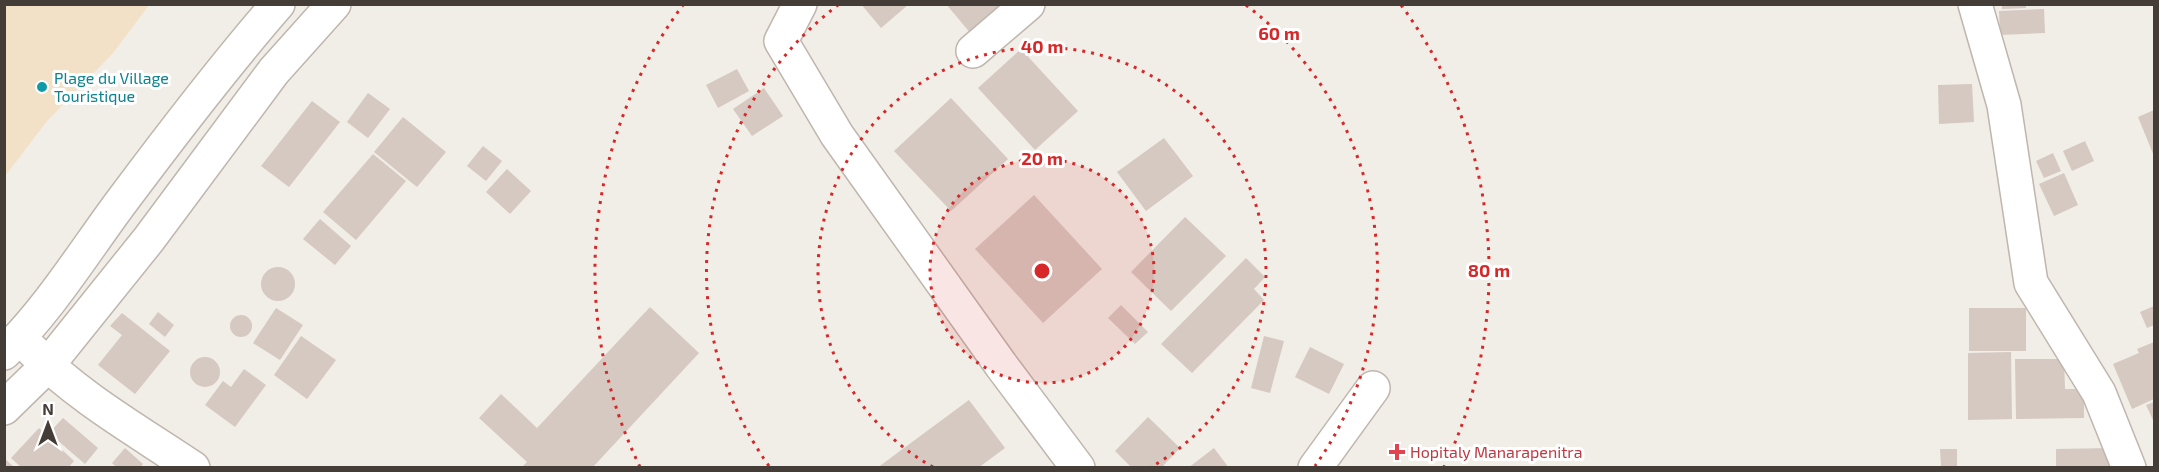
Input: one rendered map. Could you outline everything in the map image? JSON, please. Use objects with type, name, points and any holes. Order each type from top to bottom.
[{"type":"street","points":[[193,468],[104,409],[47,366],[12,345],[192,109],[278,4]]},
{"type":"street","points":[[4,408],[47,366],[149,239],[274,71],[334,4]]},
{"type":"street","points":[[800,4],[780,41],[837,135],[1001,365],[1078,468]]},
{"type":"street","points":[[973,51],[1028,4]]},
{"type":"street","points":[[1975,4],[2004,105],[2031,283],[2099,393],[2128,468]]},
{"type":"street","points":[[1315,468],[1373,388]]},
{"type":"sand","name":"Plage du Village Touristique","points":[[5,4],[149,5],[113,53],[47,121],[5,176]]},
{"type":"building","points":[[861,4],[909,4],[881,28]]},
{"type":"building","points":[[946,4],[1009,4],[972,35]]},
{"type":"building","points":[[2002,4],[2026,4],[2026,8],[2002,9]]},
{"type":"building","points":[[2044,9],[2045,33],[2000,35],[1999,11]]},
{"type":"building","points":[[1021,49],[1078,111],[1035,150],[978,88]]},
{"type":"building","points":[[737,69],[749,91],[718,108],[706,85]]},
{"type":"building","points":[[1972,84],[1974,122],[1939,124],[1938,85]]},
{"type":"building","points":[[764,88],[783,116],[752,136],[733,109]]},
{"type":"building","points":[[368,93],[390,109],[368,138],[347,122]]},
{"type":"building","points":[[951,98],[1008,159],[951,211],[894,151]]},
{"type":"building","points":[[312,101],[340,122],[289,187],[261,166]]},
{"type":"building","points":[[2154,110],[2154,156],[2138,117]]},
{"type":"building","points":[[403,117],[446,152],[417,187],[374,152]]},
{"type":"building","points":[[1164,138],[1193,176],[1146,211],[1117,172]]},
{"type":"building","points":[[2085,141],[2094,161],[2072,171],[2063,151]]},
{"type":"building","points":[[483,146],[502,161],[486,181],[467,166]]},
{"type":"building","points":[[2053,153],[2061,171],[2044,178],[2036,161]]},
{"type":"building","points":[[373,154],[406,181],[356,240],[323,212]]},
{"type":"building","points":[[507,169],[531,191],[510,214],[486,192]]},
{"type":"building","points":[[2064,173],[2078,205],[2054,216],[2039,184]]},
{"type":"building","points":[[1034,195],[1102,269],[1043,323],[975,249]]},
{"type":"building","points":[[1185,217],[1226,256],[1171,311],[1131,272]]},
{"type":"building","points":[[320,219],[351,246],[335,265],[303,239]]},
{"type":"building","points":[[1246,258],[1265,277],[1254,289],[1264,300],[1192,373],[1161,344]]},
{"type":"building","points":[[278,267],[290,272],[295,284],[290,296],[278,301],[266,296],[261,284],[266,272]]},
{"type":"building","points":[[1121,305],[1148,332],[1135,344],[1108,318]]},
{"type":"building","points":[[2154,306],[2154,325],[2147,328],[2140,312]]},
{"type":"building","points":[[650,307],[699,353],[592,468],[521,468],[527,462],[479,418],[501,394],[537,428]]},
{"type":"building","points":[[276,308],[303,325],[280,360],[253,343]]},
{"type":"building","points":[[1969,308],[2026,308],[2026,351],[1969,351]]},
{"type":"building","points":[[158,312],[174,325],[165,337],[149,324]]},
{"type":"building","points":[[122,313],[170,351],[135,394],[98,365],[122,335],[110,326]]},
{"type":"building","points":[[241,315],[249,318],[252,326],[249,334],[241,337],[233,334],[230,326],[233,318]]},
{"type":"building","points":[[301,336],[336,360],[307,399],[274,375]]},
{"type":"building","points":[[1264,336],[1284,341],[1270,393],[1251,388]]},
{"type":"building","points":[[2154,342],[2154,399],[2132,409],[2113,364],[2139,353],[2137,349]]},
{"type":"building","points":[[1310,347],[1344,364],[1329,394],[1295,377]]},
{"type":"building","points":[[2011,352],[2012,419],[1968,420],[1968,353]]},
{"type":"building","points":[[205,357],[216,361],[220,372],[216,383],[205,387],[194,383],[190,372],[194,361]]},
{"type":"building","points":[[2015,359],[2064,359],[2065,389],[2084,389],[2084,418],[2016,419]]},
{"type":"building","points":[[244,369],[266,385],[235,427],[205,405],[223,381],[231,387]]},
{"type":"building","points":[[969,400],[1005,448],[978,468],[877,468]]},
{"type":"building","points":[[2154,402],[2154,420],[2153,420],[2146,405]]},
{"type":"building","points":[[1148,417],[1180,448],[1161,468],[1132,468],[1115,451]]},
{"type":"building","points":[[63,418],[98,448],[85,464],[49,433]]},
{"type":"building","points":[[39,428],[74,461],[68,468],[22,468],[11,458]]},
{"type":"building","points":[[125,448],[143,464],[140,468],[117,468],[112,463]]},
{"type":"building","points":[[1214,448],[1229,468],[1188,468]]},
{"type":"building","points":[[2113,448],[2113,468],[2056,468],[2056,449]]},
{"type":"building","points":[[1940,449],[1957,449],[1957,466],[1941,466]]},
{"type":"building","points":[[4,458],[15,468],[4,468]]},
{"type":"place","name":"Plage du Village Touristique","points":[[42,87]]},
{"type":"place","name":"Hopitaly Manarapenitra","points":[[1397,452]]}]
